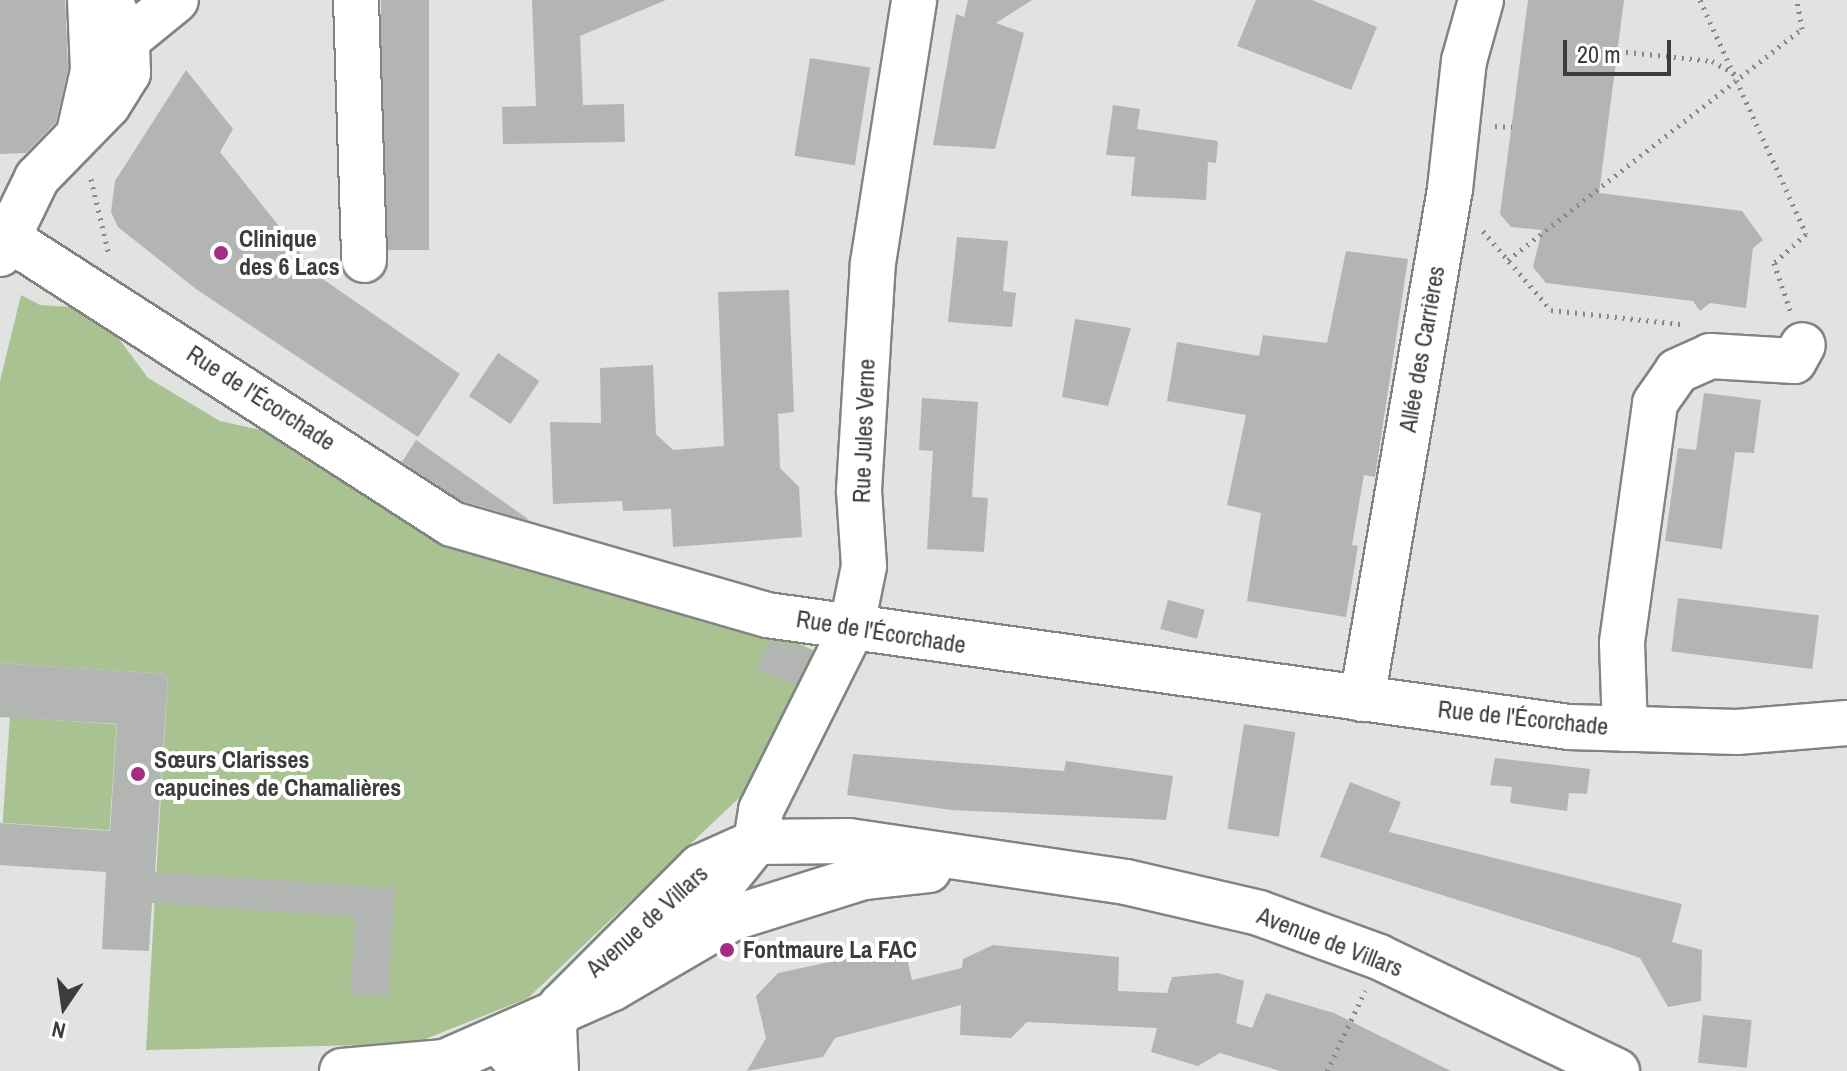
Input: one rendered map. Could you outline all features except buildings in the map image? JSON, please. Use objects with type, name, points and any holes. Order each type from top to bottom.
[{"type":"street","points":[[91,0],[127,60]]},
{"type":"street","points":[[110,0],[127,60]]},
{"type":"street","points":[[3,245],[20,202],[79,130],[127,60],[176,0]]},
{"type":"street","points":[[356,0],[364,260]]},
{"type":"street","name":"Rue Jules Verne","points":[[756,842],[761,810],[851,630],[864,566],[859,490],[873,263],[914,0]]},
{"type":"street","name":"Allée des Carrières","points":[[1362,699],[1450,189],[1464,61],[1481,0]]},
{"type":"street","name":"Rue de l'Écorchade","points":[[3,245],[122,306],[452,524],[767,615],[851,630],[1362,699],[1625,729],[1737,732],[1847,723]]},
{"type":"street","points":[[1625,729],[1622,642],[1655,403],[1677,371],[1710,356],[1794,361],[1803,345]]},
{"type":"street","name":"Avenue de Villars","points":[[342,1071],[447,1066],[511,1055],[700,867],[756,842],[849,841],[978,864],[1186,893],[1309,928],[1379,957],[1617,1071]]},
{"type":"street","points":[[666,954],[756,842],[821,887]]},
{"type":"street","name":"Avenue de Villars","points":[[561,1006],[613,988],[666,954],[733,918],[821,887],[978,864]]},
{"type":"street","points":[[556,1071],[554,1027],[561,1006]]},
{"type":"path","points":[[1700,0],[1739,76],[1806,234],[1774,263],[1803,345]]},
{"type":"path","points":[[1691,325],[1551,310],[1508,260],[1802,29],[1797,0]]},
{"type":"path","points":[[1618,51],[1712,61],[1739,76]]},
{"type":"path","points":[[79,130],[122,306]]},
{"type":"path","points":[[1327,1071],[1379,957]]},
{"type":"green space","points":[[21,295],[40,305],[87,308],[108,324],[148,378],[220,421],[270,432],[444,544],[490,548],[774,632],[817,652],[759,779],[528,998],[413,1044],[146,1050],[168,674],[0,663],[0,381]]},
{"type":"green space","points":[[10,717],[117,724],[109,830],[3,823]]},
{"type":"place","name":"Clinique des 6 Lacs","points":[[221,253]]},
{"type":"place","name":"Sœurs Clarisses capucines de Chamalières","points":[[138,774]]},
{"type":"place","name":"Fontmaure La FAC","points":[[727,950]]}]
